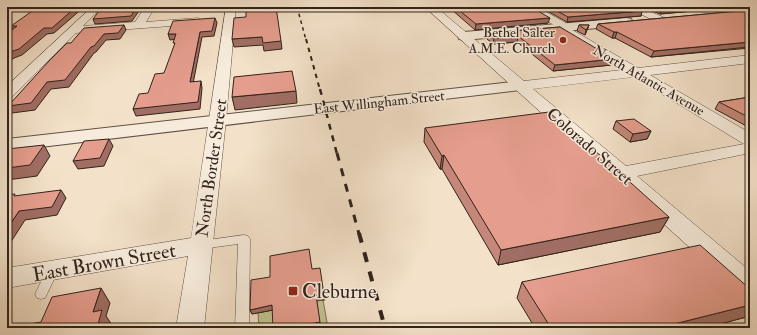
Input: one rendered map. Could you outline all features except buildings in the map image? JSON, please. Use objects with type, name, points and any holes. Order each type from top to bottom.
[{"type":"street","points":[[7,94],[97,7]]},
{"type":"street","points":[[139,25],[150,7]]},
{"type":"street","name":"Colorado Street","points":[[430,7],[750,286]]},
{"type":"street","name":"North Atlantic Avenue","points":[[530,7],[562,25],[564,30],[750,140]]},
{"type":"street","points":[[631,7],[659,19]]},
{"type":"street","points":[[732,7],[747,11]]},
{"type":"street","points":[[720,14],[747,11]]},
{"type":"street","name":"North Border Street","points":[[190,328],[218,120],[228,15]]},
{"type":"street","points":[[464,36],[674,18]]},
{"type":"street","points":[[73,30],[207,20]]},
{"type":"street","name":"East Willingham Street","points":[[7,145],[750,59]]},
{"type":"street","points":[[730,61],[750,70]]},
{"type":"street","points":[[621,173],[750,148]]},
{"type":"street","name":"East Brown Street","points":[[7,278],[201,245]]},
{"type":"lane","points":[[201,245],[244,239],[242,328]]},
{"type":"lane","points":[[41,294],[52,271]]},
{"type":"shaded area","points":[[323,300],[328,328],[314,328],[320,327],[317,301]]},
{"type":"shaded area","points":[[273,310],[274,328],[259,328],[258,313]]},
{"type":"railway","points":[[297,7],[306,40]]},
{"type":"railway","points":[[306,39],[320,90]]},
{"type":"railway","points":[[320,89],[337,154]]},
{"type":"railway","points":[[337,153],[359,234]]},
{"type":"railway","points":[[359,233],[385,328]]},
{"type":"place","name":"Bethel Salter A.M.E. Church","points":[[563,40]]},
{"type":"place","name":"Cleburne","points":[[293,291]]}]
